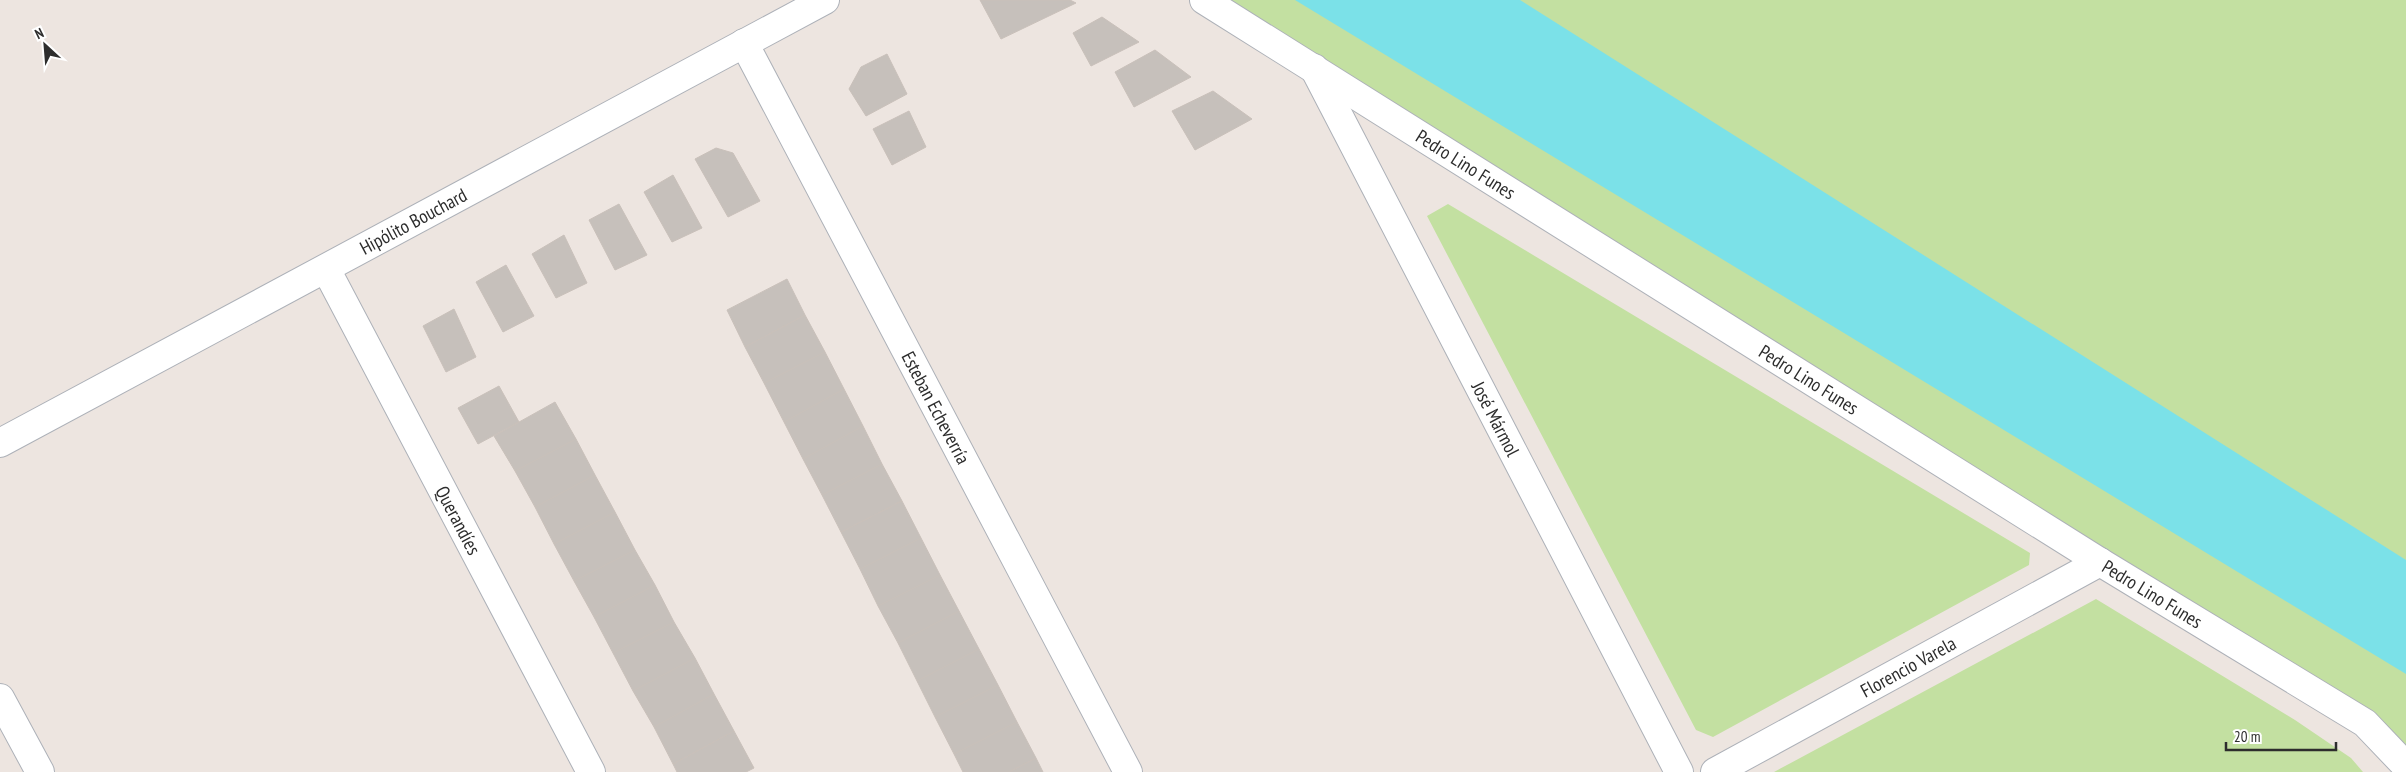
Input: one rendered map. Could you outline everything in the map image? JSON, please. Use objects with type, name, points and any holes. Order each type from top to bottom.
[{"type":"street","name":"Hipólito Bouchard","points":[[0,443],[825,0]]},
{"type":"street","name":"Pedro Lino Funes","points":[[1204,0],[1313,66],[2100,562],[2365,723],[2406,766]]},
{"type":"street","name":"Esteban Echeverría","points":[[744,43],[1128,772]]},
{"type":"street","name":"José Mármol","points":[[1313,66],[1679,772]]},
{"type":"street","name":"Querandíes","points":[[326,268],[592,772]]},
{"type":"street","name":"Florencio Varela","points":[[1715,772],[2100,562]]},
{"type":"street","points":[[0,698],[40,772]]},
{"type":"green space","points":[[1204,0],[2406,0],[2406,766],[2365,723]]},
{"type":"green space","points":[[1448,204],[2030,553],[2029,565],[1713,737],[1696,730],[1427,216]]},
{"type":"green space","points":[[2096,599],[2295,720],[2351,758],[2363,772],[1774,772]]},
{"type":"water","points":[[1295,0],[1520,0],[2406,560],[2406,674]]},
{"type":"building","points":[[980,0],[1070,0],[1076,3],[1001,39]]},
{"type":"building","points":[[1102,17],[1139,42],[1091,66],[1073,33]]},
{"type":"building","points":[[1155,50],[1191,77],[1134,107],[1115,72]]},
{"type":"building","points":[[887,54],[907,94],[866,116],[849,89],[861,67]]},
{"type":"building","points":[[1213,91],[1252,119],[1195,150],[1172,111]]},
{"type":"building","points":[[909,111],[926,147],[892,165],[873,129]]},
{"type":"building","points":[[716,148],[733,153],[760,201],[728,217],[695,159]]},
{"type":"building","points":[[673,175],[702,228],[672,242],[644,192]]},
{"type":"building","points":[[619,204],[647,255],[615,270],[589,220]]},
{"type":"building","points":[[564,235],[587,283],[556,298],[532,254]]},
{"type":"building","points":[[506,265],[534,316],[503,332],[476,282]]},
{"type":"building","points":[[787,279],[805,315],[745,347],[727,310]]},
{"type":"building","points":[[454,309],[476,357],[446,372],[423,326]]},
{"type":"building","points":[[805,315],[825,352],[764,383],[745,347]]},
{"type":"building","points":[[825,352],[844,389],[784,422],[764,383]]},
{"type":"building","points":[[499,386],[519,422],[478,444],[458,408]]},
{"type":"building","points":[[844,389],[863,426],[803,459],[784,422]]},
{"type":"building","points":[[555,402],[576,439],[515,471],[494,436]]},
{"type":"building","points":[[863,426],[882,464],[822,495],[803,459]]},
{"type":"building","points":[[576,439],[595,475],[535,507],[515,471]]},
{"type":"building","points":[[882,464],[902,501],[841,532],[822,495]]},
{"type":"building","points":[[595,475],[615,512],[554,544],[535,507]]},
{"type":"building","points":[[902,501],[921,538],[860,569],[841,532]]},
{"type":"building","points":[[615,512],[635,550],[574,581],[554,544]]},
{"type":"building","points":[[921,538],[940,575],[878,606],[860,569]]},
{"type":"building","points":[[635,550],[655,585],[594,617],[574,581]]},
{"type":"building","points":[[940,575],[959,611],[898,643],[878,606]]},
{"type":"building","points":[[655,585],[674,622],[613,653],[594,617]]},
{"type":"building","points":[[959,611],[979,649],[917,681],[898,643]]},
{"type":"building","points":[[674,622],[695,658],[633,691],[613,653]]},
{"type":"building","points":[[979,649],[998,685],[935,717],[917,681]]},
{"type":"building","points":[[695,658],[714,694],[654,727],[633,691]]},
{"type":"building","points":[[998,685],[1017,722],[954,754],[935,717]]},
{"type":"building","points":[[714,694],[734,731],[673,764],[654,727]]},
{"type":"building","points":[[1017,722],[1036,758],[1009,772],[963,772],[954,754]]},
{"type":"building","points":[[734,731],[754,768],[746,772],[677,772],[673,764]]},
{"type":"building","points":[[1036,758],[1043,772],[1009,772]]}]
